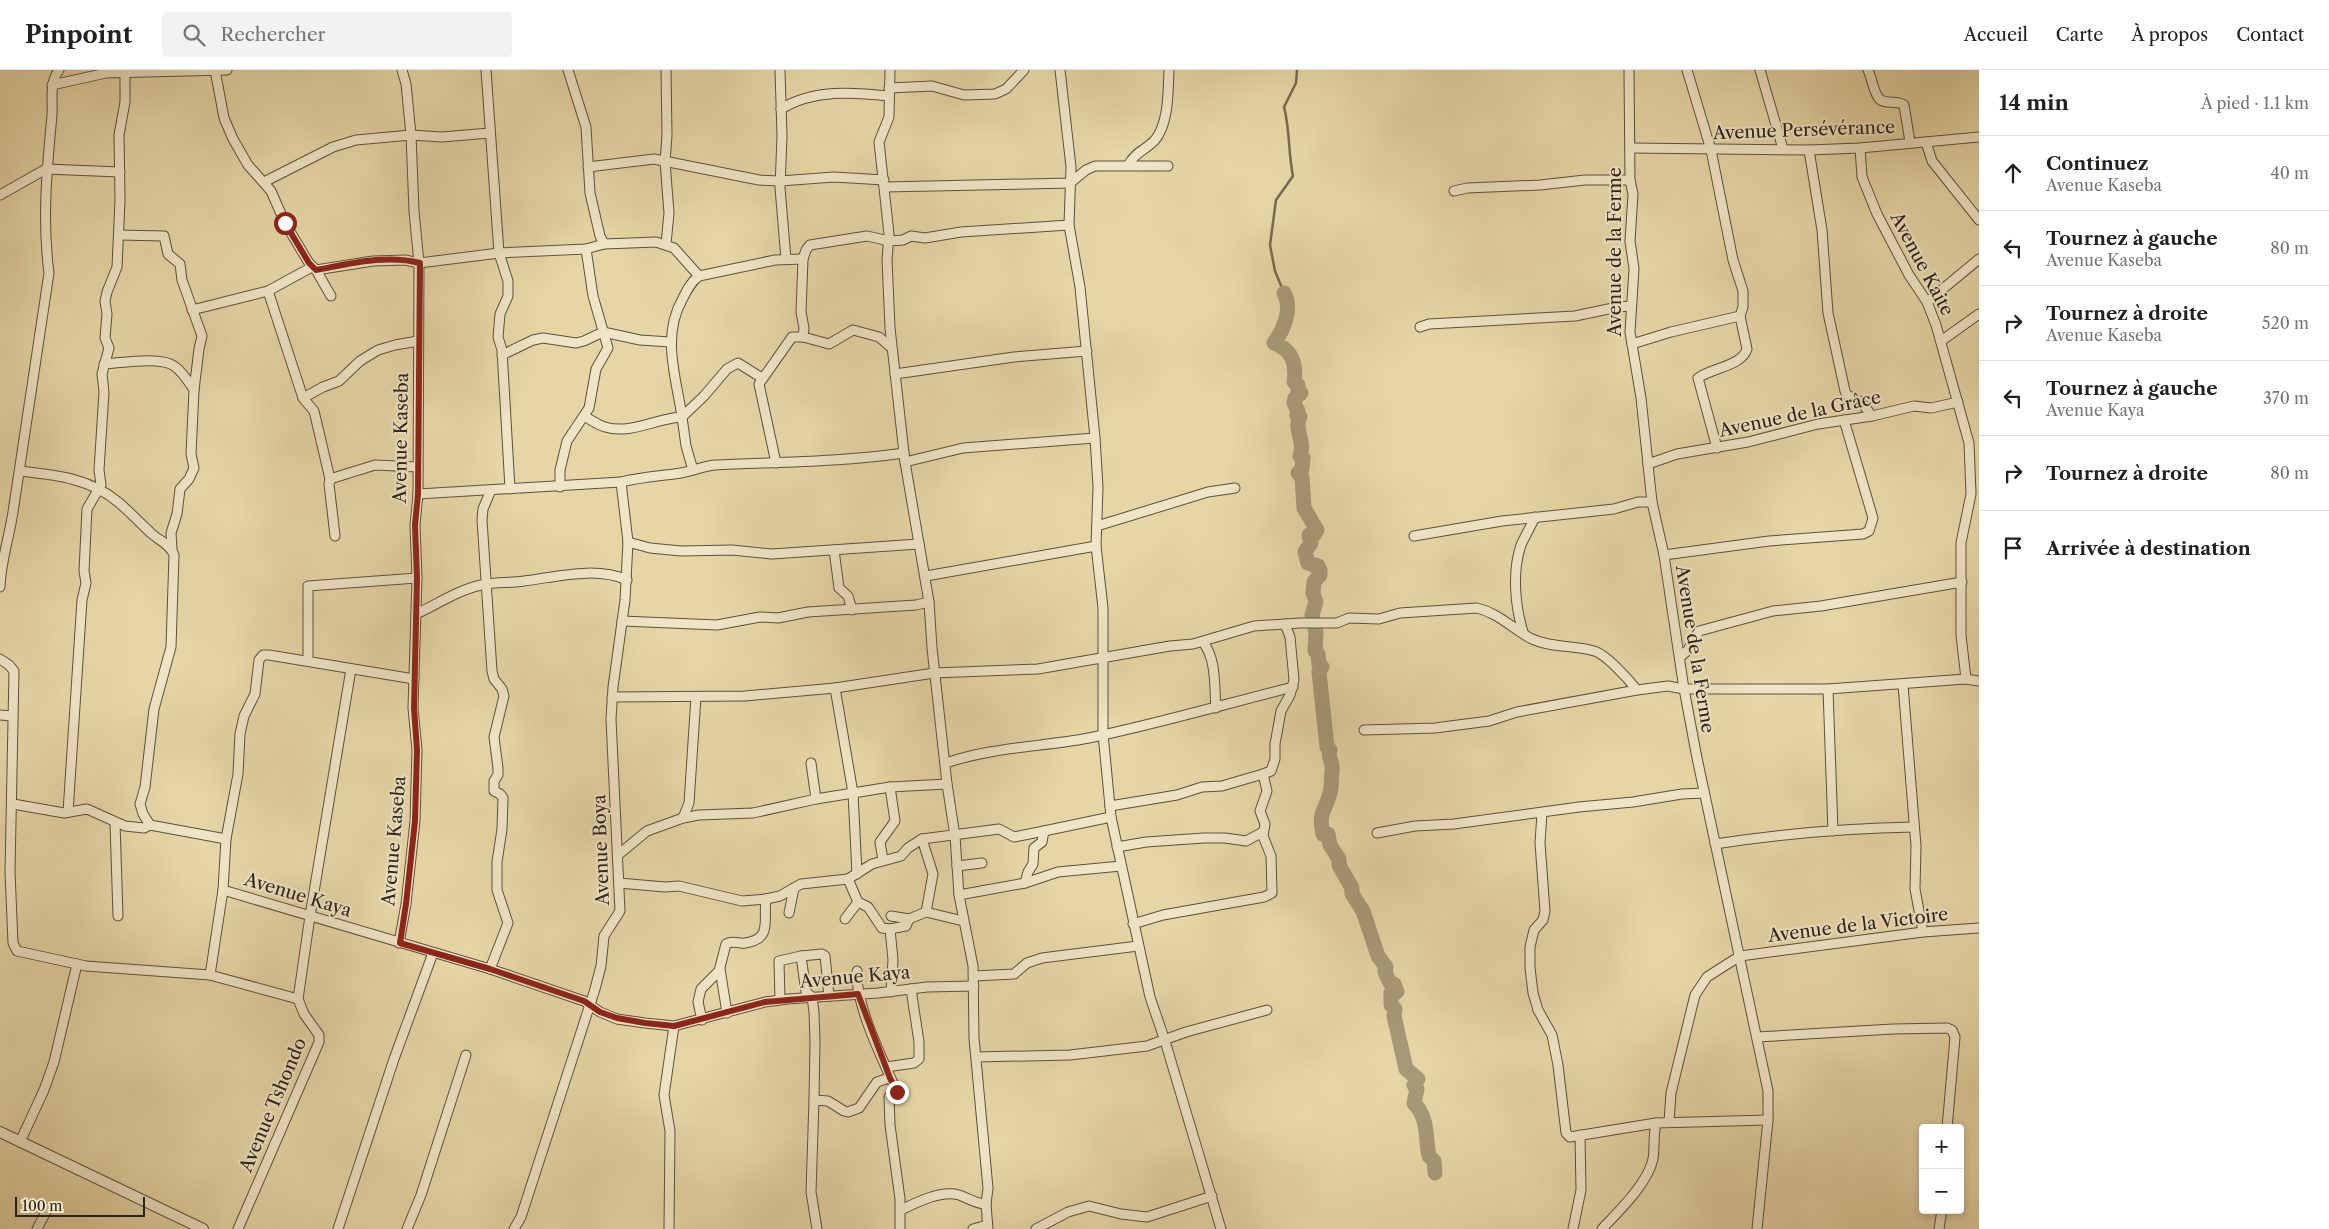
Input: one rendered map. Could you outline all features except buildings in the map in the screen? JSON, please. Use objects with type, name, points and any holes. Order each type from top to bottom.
[{"type":"street","points":[[0,587],[1,565],[9,537],[20,471],[49,274],[45,247],[46,169],[52,112],[52,85],[54,76],[59,70]]},
{"type":"street","points":[[52,85],[98,75],[125,72],[227,70]]},
{"type":"street","name":"Avenue Kaseba","points":[[400,943],[415,821],[417,750],[414,679],[417,578],[415,525],[418,494],[420,263],[414,211],[406,84],[402,70]]},
{"type":"street","points":[[486,70],[499,252],[508,281],[508,288],[500,314],[498,337],[502,355],[510,489]]},
{"type":"street","points":[[568,70],[586,127],[592,202],[604,244]]},
{"type":"street","points":[[666,70],[668,135],[665,162],[669,213],[666,244]]},
{"type":"street","points":[[780,70],[780,181],[786,259]]},
{"type":"street","points":[[890,70],[889,116],[879,142],[889,241],[887,260],[890,328],[904,457],[926,576],[934,673],[955,836],[959,895],[974,981],[973,1023],[981,1135],[988,1188],[986,1204],[988,1227],[973,1229]]},
{"type":"street","points":[[781,109],[795,100],[810,96],[889,92],[932,86],[964,95],[995,94],[1006,89],[1024,70]]},
{"type":"street","points":[[1060,70],[1071,167],[1068,225],[1080,288],[1095,438],[1096,546],[1103,608],[1103,734],[1111,817],[1150,997],[1222,1229]]},
{"type":"street","points":[[1129,164],[1138,152],[1154,141],[1157,135],[1168,99],[1169,70]]},
{"type":"street","name":"Avenue de la Ferme","points":[[1629,70],[1630,180],[1633,194],[1630,233],[1634,262],[1631,306],[1632,344],[1641,398],[1652,502],[1664,555],[1684,690],[1704,793],[1767,1080],[1768,1120],[1757,1229]]},
{"type":"street","points":[[1687,70],[1711,150],[1733,260],[1743,290],[1743,307],[1740,316],[1747,349],[1746,353],[1739,359],[1698,378],[1717,448]]},
{"type":"street","points":[[1760,70],[1783,149]]},
{"type":"street","points":[[1868,70],[1878,98],[1883,101],[1901,102],[1904,105],[1910,142]]},
{"type":"street","points":[[215,71],[219,98],[230,132],[248,165],[270,191],[281,216],[330,296]]},
{"type":"street","points":[[68,812],[82,600],[86,583],[84,571],[86,513],[100,489],[99,470],[104,392],[102,374],[109,348],[106,338],[107,314],[105,301],[117,267],[120,172],[119,135],[125,102],[125,72]]},
{"type":"street","points":[[264,182],[333,147],[356,140],[410,135],[442,137],[490,133]]},
{"type":"street","name":"Avenue Persévérance","points":[[1631,148],[1809,150],[1860,148],[1979,136]]},
{"type":"street","points":[[1926,142],[1932,161],[1979,220]]},
{"type":"street","name":"Avenue Kaite","points":[[1860,148],[1862,177],[1877,214],[1909,275],[1927,302],[1941,341],[1969,443],[1971,494],[1961,543],[1961,635],[1966,679]]},
{"type":"street","points":[[1809,150],[1822,230],[1828,313],[1845,391],[1847,395],[1861,402],[1872,416]]},
{"type":"street","points":[[588,167],[645,159],[752,178],[780,181],[834,177],[884,183],[1070,183],[1086,170],[1095,166],[1129,164],[1168,166]]},
{"type":"street","points":[[0,195],[46,169],[120,172]]},
{"type":"street","points":[[1454,191],[1467,188],[1540,185],[1585,180],[1630,180]]},
{"type":"street","points":[[803,337],[804,328],[801,312],[803,259],[806,250],[816,243],[867,236],[889,241],[903,240],[911,236],[925,238],[961,232],[1068,225]]},
{"type":"street","points":[[119,235],[164,236],[168,254],[180,264],[182,280],[202,336],[198,349],[194,390],[191,454],[194,468],[189,480],[180,489],[177,514],[171,533],[174,555],[171,647],[154,709],[146,779],[140,804],[143,814],[150,825]]},
{"type":"street","points":[[192,310],[268,291],[314,268],[397,259],[420,263],[499,252],[586,249],[604,244],[666,244],[680,252],[688,266],[698,276]]},
{"type":"street","points":[[560,487],[560,470],[567,441],[589,408],[596,369],[608,348],[593,296],[586,249]]},
{"type":"street","points":[[693,470],[686,446],[670,342],[672,323],[679,304],[692,281],[698,276],[786,259],[803,259]]},
{"type":"street","points":[[1927,302],[1979,259]]},
{"type":"street","points":[[268,291],[303,398],[314,411],[330,479],[335,536]]},
{"type":"street","points":[[1420,327],[1429,324],[1575,316],[1631,306]]},
{"type":"street","points":[[1941,341],[1979,314]]},
{"type":"street","points":[[1632,344],[1679,330],[1740,316]]},
{"type":"street","points":[[879,338],[890,328]]},
{"type":"street","points":[[776,463],[759,386],[762,378],[792,337],[803,337],[829,344],[853,330],[879,338],[892,348]]},
{"type":"street","points":[[502,355],[533,340],[543,338],[576,343],[584,342],[603,332],[640,340],[670,342]]},
{"type":"street","points":[[303,398],[340,381],[360,361],[378,350],[418,341]]},
{"type":"street","points":[[896,374],[1014,357],[1087,351]]},
{"type":"street","points":[[104,364],[143,362],[173,364],[182,372],[194,390]]},
{"type":"street","points":[[584,416],[605,427],[628,430],[672,417],[682,417],[704,396],[727,369],[738,363],[762,378]]},
{"type":"street","name":"Avenue de la Grâce","points":[[1648,464],[1677,454],[1717,448],[1914,406],[1931,408],[1958,402]]},
{"type":"street","points":[[1664,555],[1769,541],[1863,534],[1869,531],[1873,518],[1844,420]]},
{"type":"street","points":[[418,494],[621,482],[713,465],[776,463],[794,460],[853,460],[904,457],[963,448],[1095,438]]},
{"type":"street","points":[[1969,443],[1979,459]]},
{"type":"street","points":[[330,479],[375,465],[418,467]]},
{"type":"street","points":[[20,471],[59,476],[84,482],[100,489],[117,501],[153,535],[172,549]]},
{"type":"street","name":"Avenue Boya","points":[[514,1229],[521,1217],[530,1183],[590,1005],[601,966],[604,936],[620,913],[611,719],[626,580],[628,542],[621,482]]},
{"type":"street","points":[[1097,526],[1208,492],[1236,488]]},
{"type":"street","points":[[490,969],[508,923],[497,890],[497,862],[502,829],[503,798],[494,791],[493,787],[498,768],[494,737],[504,696],[502,688],[494,679],[492,672],[482,520],[483,509],[491,490]]},
{"type":"street","points":[[1414,536],[1535,517],[1614,509],[1638,502],[1652,502]]},
{"type":"street","points":[[1523,632],[1518,608],[1517,565],[1521,546],[1535,517]]},
{"type":"street","points":[[628,542],[650,548],[681,551],[732,550],[772,554],[919,544]]},
{"type":"street","points":[[926,576],[1096,546]]},
{"type":"street","points":[[834,550],[839,588],[848,596],[852,610]]},
{"type":"street","points":[[416,614],[458,593],[485,584],[525,581],[557,575],[610,574],[626,580]]},
{"type":"street","points":[[308,661],[306,590],[308,586],[417,578]]},
{"type":"street","points":[[1680,657],[1688,650],[1699,631],[1760,615],[1962,582]]},
{"type":"street","points":[[622,621],[716,625],[760,617],[778,618],[808,612],[916,605],[929,602]]},
{"type":"street","points":[[612,697],[745,696],[835,688],[934,673],[1004,672],[1038,669],[1102,657],[1203,642],[1247,628],[1285,624],[1337,623],[1354,618],[1380,619],[1400,613],[1477,608],[1487,610],[1538,640],[1600,654],[1637,690]]},
{"type":"street","points":[[1110,806],[1177,795],[1202,786],[1222,786],[1271,771],[1275,759],[1275,744],[1281,711],[1292,687],[1293,656],[1290,637],[1285,624]]},
{"type":"street","points":[[1203,642],[1210,651],[1212,659],[1216,708]]},
{"type":"street","points":[[210,975],[223,890],[226,839],[238,774],[240,734],[258,683],[259,660],[263,655],[269,655],[414,679]]},
{"type":"street","points":[[0,659],[14,671],[12,716],[13,804],[10,872],[14,947],[20,953],[77,964],[210,975],[298,999],[351,669]]},
{"type":"street","points":[[1364,730],[1435,728],[1489,722],[1517,712],[1668,686],[1684,690],[1828,689],[1966,679],[1979,681]]},
{"type":"street","points":[[1903,685],[1914,827],[1915,889],[1923,932]]},
{"type":"street","points":[[946,763],[983,754],[1088,738],[1216,708],[1292,687]]},
{"type":"street","points":[[835,688],[853,793],[853,877],[858,902],[845,919]]},
{"type":"street","points":[[1828,689],[1833,830]]},
{"type":"street","points":[[683,818],[689,803],[696,697]]},
{"type":"street","points":[[0,716],[12,716]]},
{"type":"street","points":[[811,763],[816,799]]},
{"type":"street","points":[[1134,924],[1163,915],[1269,896],[1273,889],[1271,856],[1263,832],[1265,824],[1260,811],[1267,791],[1263,774]]},
{"type":"street","points":[[618,855],[647,831],[683,818],[699,815],[753,813],[853,793],[947,784]]},
{"type":"street","points":[[883,860],[880,842],[894,821],[890,788]]},
{"type":"street","points":[[1377,833],[1415,826],[1454,824],[1641,801],[1682,794],[1704,793]]},
{"type":"street","points":[[13,804],[68,812],[87,809],[114,823],[144,828],[150,825],[226,839]]},
{"type":"street","points":[[1542,813],[1540,843],[1545,911],[1543,920],[1534,930],[1530,947],[1533,993],[1538,1010],[1552,1035],[1558,1065],[1566,1133],[1570,1137],[1669,1122],[1768,1120]]},
{"type":"street","points":[[619,883],[665,887],[679,886],[742,901],[766,900],[780,896],[801,884],[853,877],[863,868],[883,860],[901,856],[908,848],[922,839],[999,829],[1014,837],[1111,817]]},
{"type":"street","points":[[114,823],[118,916]]},
{"type":"street","points":[[1715,844],[1772,835],[1833,830],[1914,827]]},
{"type":"street","points":[[1025,884],[1028,872],[1033,864],[1034,848],[1042,842],[1044,831]]},
{"type":"street","points":[[1118,847],[1146,842],[1204,838],[1246,841],[1263,832]]},
{"type":"street","points":[[922,839],[934,874],[931,897],[926,912]]},
{"type":"street","points":[[957,866],[982,863]]},
{"type":"street","points":[[959,895],[1025,884],[1058,872],[1121,866]]},
{"type":"street","points":[[789,913],[794,888]]},
{"type":"street","name":"Avenue Kaya","points":[[223,890],[490,969],[584,1001],[617,1018],[674,1026],[780,1000],[891,992],[974,981],[1014,974],[1027,963],[1042,958],[1138,946]]},
{"type":"street","points":[[726,1013],[720,968],[726,944],[730,942],[744,944],[762,937],[765,931],[766,900]]},
{"type":"street","points":[[858,902],[868,907],[882,928],[890,929],[906,926],[909,919]]},
{"type":"street","points":[[891,916],[909,919],[926,912],[963,921]]},
{"type":"street","name":"Avenue de la Victoire","points":[[1740,956],[1923,932],[1979,928]]},
{"type":"street","points":[[890,929],[893,960],[891,992]]},
{"type":"street","points":[[338,1229],[394,1059],[432,953]]},
{"type":"street","points":[[780,1000],[779,961],[801,956],[822,954],[825,956],[820,997],[814,1012],[816,1041],[811,1192],[817,1229]]},
{"type":"street","points":[[801,956],[806,992],[820,997]]},
{"type":"street","points":[[1669,1122],[1671,1093],[1695,995],[1708,977],[1740,956]]},
{"type":"street","points":[[20,1142],[44,1090],[54,1062],[77,964]]},
{"type":"street","points":[[702,1020],[698,1002],[701,989],[720,968]]},
{"type":"street","points":[[857,971],[858,994],[897,1092],[889,1097],[890,1125],[901,1210],[900,1229]]},
{"type":"street","points":[[886,1067],[914,1064],[919,1059],[919,1042],[911,990]]},
{"type":"street","name":"Avenue Tshondo","points":[[238,1229],[319,1042],[318,1035],[304,1014],[298,999]]},
{"type":"street","points":[[976,1057],[1070,1055],[1147,1046],[1165,1041],[1174,1036],[1267,1010]]},
{"type":"street","points":[[669,1229],[670,1132],[664,1095],[674,1026]]},
{"type":"street","points":[[1757,1037],[1894,1029],[1947,1028],[1952,1030],[1955,1036],[1947,1124]]},
{"type":"street","points":[[407,1229],[421,1196],[466,1055]]},
{"type":"street","points":[[814,1100],[828,1101],[848,1112],[859,1108],[877,1082],[890,1078]]},
{"type":"street","points":[[1602,1229],[1632,1196],[1650,1167],[1653,1157],[1656,1123]]},
{"type":"street","points":[[0,1132],[203,1229]]},
{"type":"street","points":[[1573,1229],[1581,1190],[1580,1135]]},
{"type":"street","points":[[901,1210],[916,1202],[951,1195],[958,1195],[986,1204]]},
{"type":"street","points":[[1036,1229],[1068,1212],[1089,1206],[1121,1214],[1147,1217],[1212,1196]]},
{"type":"street","points":[[37,1229],[48,1208]]},
{"type":"street","points":[[1939,1229],[1941,1214]]},
{"type":"waterway","points":[[1284,293],[1275,271],[1270,245],[1276,200],[1293,176],[1284,107],[1296,83],[1297,70]]},
{"type":"waterway","points":[[1284,293],[1288,306],[1286,320],[1274,343],[1285,349],[1292,358],[1295,369],[1294,382],[1298,385],[1298,392],[1301,393],[1295,398],[1294,403],[1298,411],[1297,415],[1300,417],[1298,422],[1302,446],[1300,456],[1303,458],[1302,469],[1298,473],[1302,477],[1304,508],[1317,530],[1314,535],[1309,535],[1311,543],[1305,552],[1308,563],[1318,566],[1317,569],[1320,570],[1320,575],[1314,582],[1313,593],[1316,602],[1312,615],[1316,633],[1315,651],[1318,654],[1319,665],[1322,667],[1319,672],[1327,747],[1330,750],[1329,756],[1332,768],[1331,790],[1321,821],[1323,834],[1328,834],[1330,845],[1339,859],[1339,865],[1352,888],[1352,894],[1363,911],[1378,956],[1386,967],[1385,972],[1390,983],[1394,984],[1397,992],[1391,993],[1391,1005],[1395,1009],[1394,1016],[1406,1069],[1418,1079],[1414,1085],[1417,1089],[1414,1103],[1422,1115],[1426,1128],[1429,1156],[1434,1161],[1435,1173]]},
{"type":"route","points":[[285,223],[309,263],[316,270],[344,264],[397,259],[420,263],[418,494],[415,525],[417,578],[414,708],[417,750],[416,787],[412,856],[400,943],[490,969],[584,1001],[600,1012],[627,1021],[674,1026],[765,1002],[858,994],[897,1092]]}]
